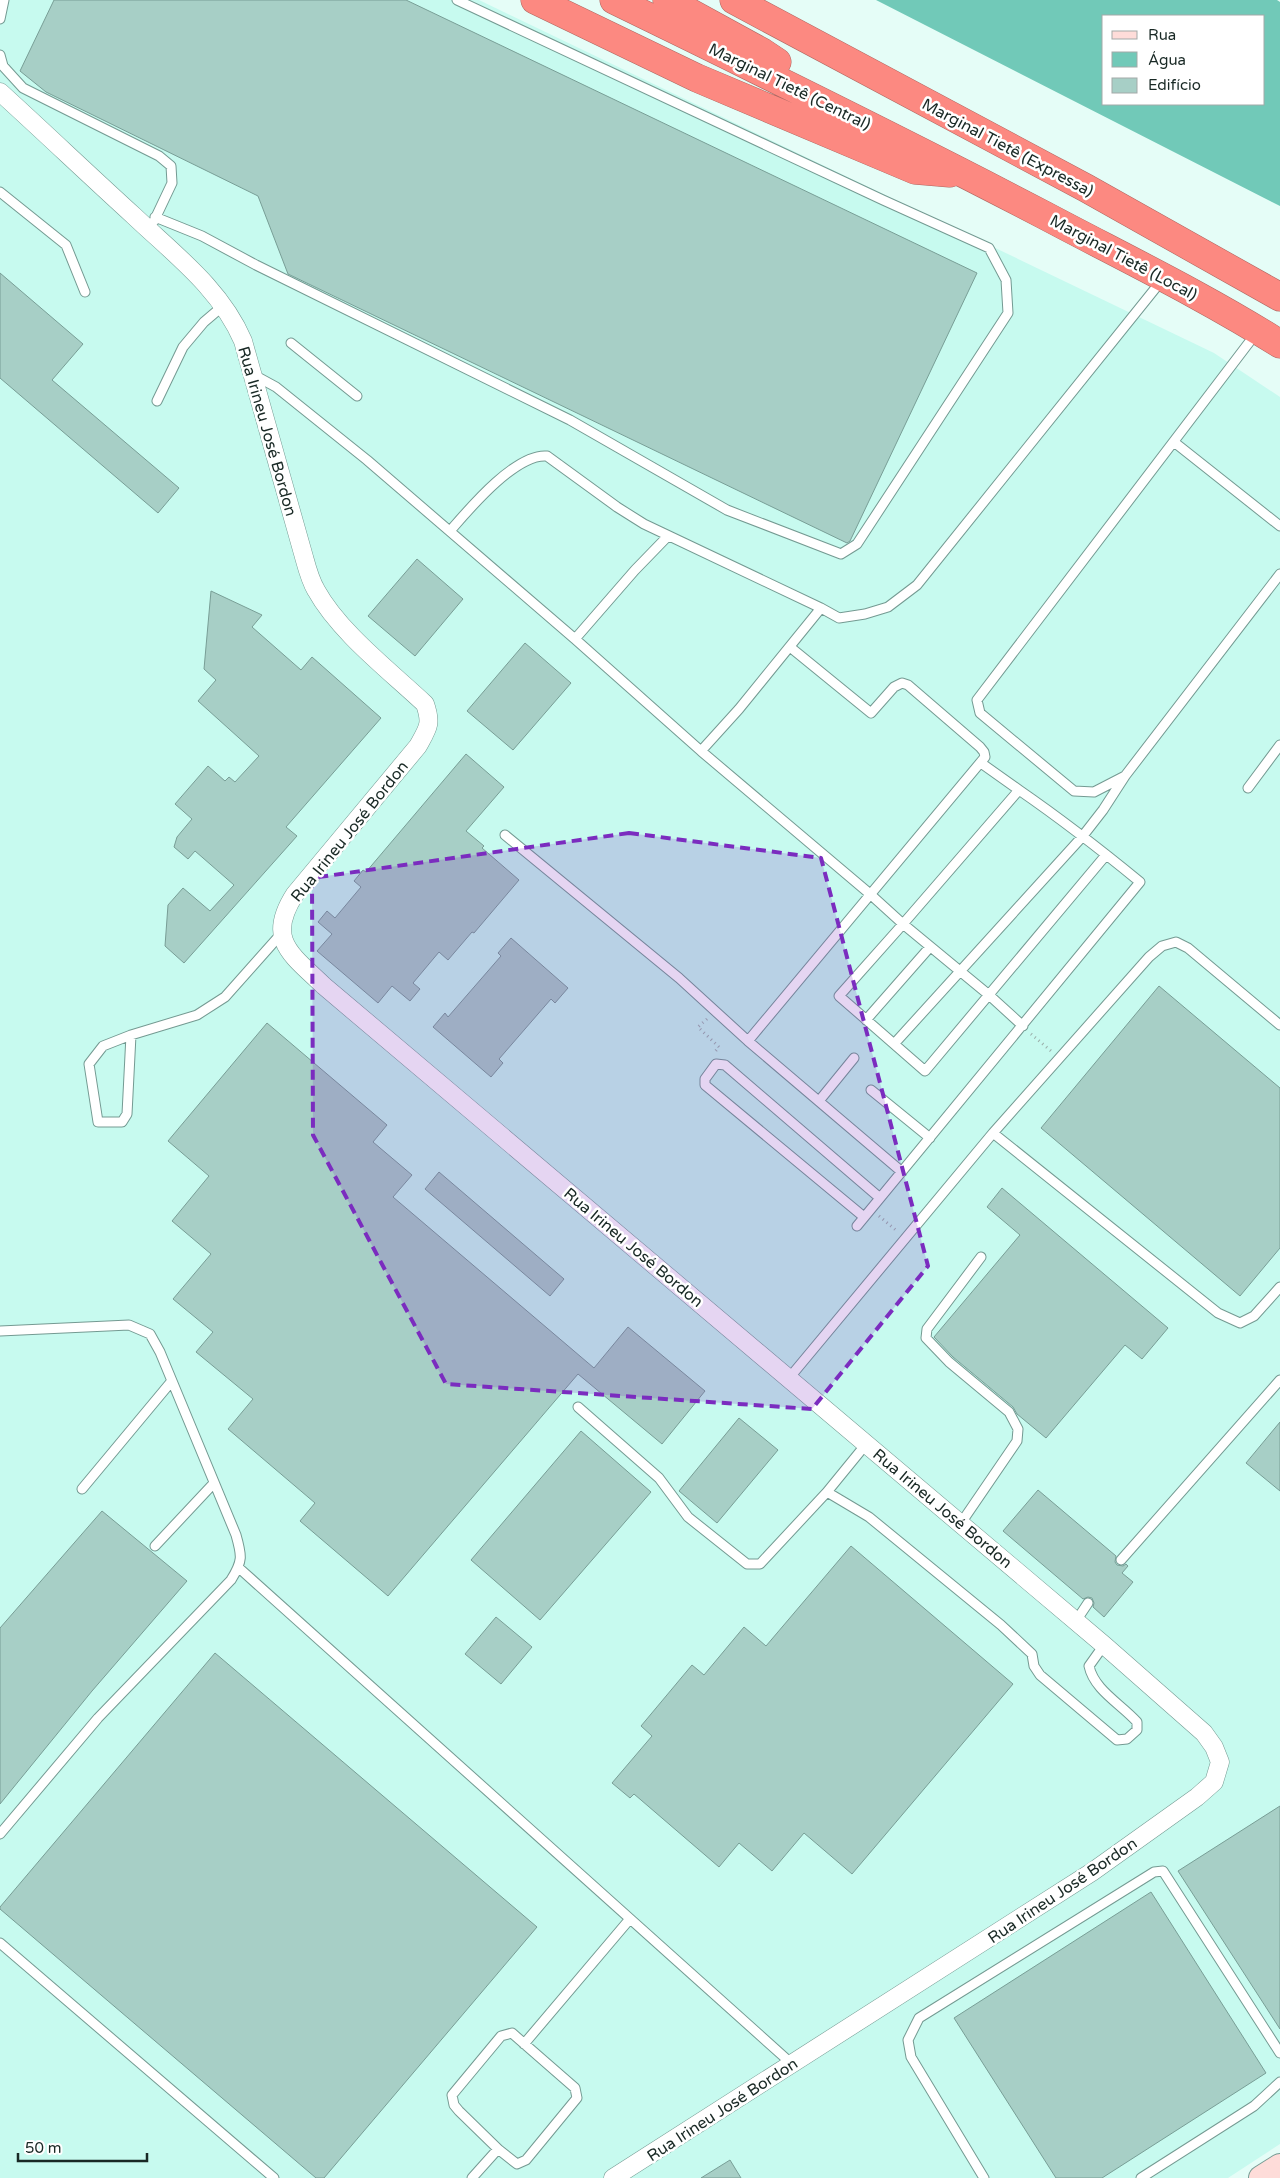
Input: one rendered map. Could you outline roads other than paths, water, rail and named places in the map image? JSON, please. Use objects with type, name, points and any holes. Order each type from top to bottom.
[{"type":"highway","points":[[535,0],[697,78],[914,170],[965,174]]},
{"type":"highway","name":"Marginal Tietê (Central)","points":[[614,0],[844,112],[965,174]]},
{"type":"highway","points":[[667,0],[762,52],[844,112]]},
{"type":"highway","name":"Marginal Tietê (Expressa)","points":[[734,0],[1086,188],[1280,297]]},
{"type":"highway","name":"Marginal Tietê (Local)","points":[[965,174],[1164,278],[1269,337]]},
{"type":"main road","points":[[1261,2178],[1280,2166]]},
{"type":"street","name":"Rua Irineu José Bordon","points":[[0,92],[152,224],[224,305],[235,322],[254,375],[304,558],[315,589],[332,613],[358,641],[425,704],[430,723],[418,746],[295,894],[287,907],[282,920],[281,934],[295,958],[324,986],[790,1377],[1104,1645],[1204,1733],[1214,1747],[1220,1762],[1214,1782],[1092,1872],[613,2178]]},
{"type":"lane","points":[[0,19],[4,0]]},
{"type":"lane","points":[[0,55],[3,66],[23,88],[159,156],[171,166],[172,183],[152,224],[202,236],[256,265],[570,420],[727,510],[841,554],[857,544],[1008,313],[1006,280],[989,248],[457,0]]},
{"type":"lane","points":[[0,192],[66,245],[85,292]]},
{"type":"lane","points":[[450,531],[496,482],[525,461],[537,455],[547,456],[555,460],[616,507],[668,536],[839,618],[865,614],[888,607],[917,585],[1164,278]]},
{"type":"lane","points":[[157,401],[182,347],[204,322],[224,305]]},
{"type":"lane","points":[[1125,776],[1094,792],[1074,791],[980,713],[977,700],[1174,442],[1269,337]]},
{"type":"lane","points":[[291,343],[357,396]]},
{"type":"lane","points":[[254,375],[276,387],[314,417],[450,531],[575,639],[701,752],[989,995],[1023,1026]]},
{"type":"lane","points":[[1174,442],[1280,526]]},
{"type":"lane","points":[[575,639],[635,570],[668,536]]},
{"type":"lane","points":[[894,1044],[1082,837],[1103,810],[1125,776],[1280,574]]},
{"type":"lane","points":[[701,752],[821,608]]},
{"type":"lane","points":[[748,1040],[985,756],[980,747],[908,685],[902,683],[894,687],[871,713],[790,647]]},
{"type":"lane","points":[[1248,788],[1280,745]]},
{"type":"lane","points":[[857,1226],[1140,882],[981,763]]},
{"type":"lane","points":[[1019,790],[839,996],[925,1071],[1106,855]]},
{"type":"lane","points":[[505,835],[679,978],[715,1012],[902,1172]]},
{"type":"lane","points":[[131,1035],[127,1114],[122,1122],[98,1122],[89,1064],[103,1046],[131,1035],[197,1015],[225,997],[281,934]]},
{"type":"lane","points":[[790,1377],[993,1133],[1149,957],[1162,946],[1176,942],[1188,948],[1280,1025]]},
{"type":"lane","points":[[866,1020],[930,946]]},
{"type":"lane","points":[[819,1101],[854,1058]]},
{"type":"lane","points":[[864,1217],[705,1085],[704,1081],[716,1064],[724,1064],[880,1198]]},
{"type":"lane","points":[[871,1090],[930,1138]]},
{"type":"lane","points":[[993,1133],[1218,1313],[1240,1323],[1254,1316],[1280,1287]]},
{"type":"lane","points":[[961,1523],[1017,1441],[1018,1429],[1009,1412],[949,1362],[926,1338],[926,1329],[981,1257]]},
{"type":"lane","points":[[0,1331],[129,1326],[150,1334],[155,1341],[236,1535],[242,1556],[238,1568],[230,1580],[98,1718],[0,1834]]},
{"type":"lane","points":[[1121,1560],[1280,1380]]},
{"type":"lane","points":[[82,1489],[171,1382]]},
{"type":"lane","points":[[578,1407],[660,1478],[688,1517],[746,1564],[760,1564],[770,1555],[867,1444]]},
{"type":"lane","points":[[155,1546],[214,1483]]},
{"type":"lane","points":[[827,1492],[869,1517],[1001,1625],[1032,1654],[1034,1666],[1040,1675],[1102,1729],[1117,1740],[1127,1739],[1137,1730],[1137,1722],[1099,1687],[1091,1677],[1089,1666],[1104,1645]]},
{"type":"lane","points":[[238,1568],[792,2064]]},
{"type":"lane","points":[[1076,1621],[1088,1603]]},
{"type":"lane","points":[[984,2178],[911,2057],[908,2040],[918,2018],[1154,1872],[1163,1871],[1280,2053]]},
{"type":"lane","points":[[524,2044],[629,1920]]},
{"type":"lane","points":[[0,1943],[274,2178]]},
{"type":"lane","points":[[512,2033],[524,2044],[575,2088],[577,2098],[522,2163],[517,2164],[498,2149],[459,2111],[454,2104],[452,2096],[501,2036],[512,2033]]},
{"type":"lane","points":[[1141,2178],[1254,2106],[1280,2082]]},
{"type":"lane","points":[[472,2178],[498,2149]]},
{"type":"water","points":[[876,0],[1277,0],[1280,2],[1280,206]]}]
